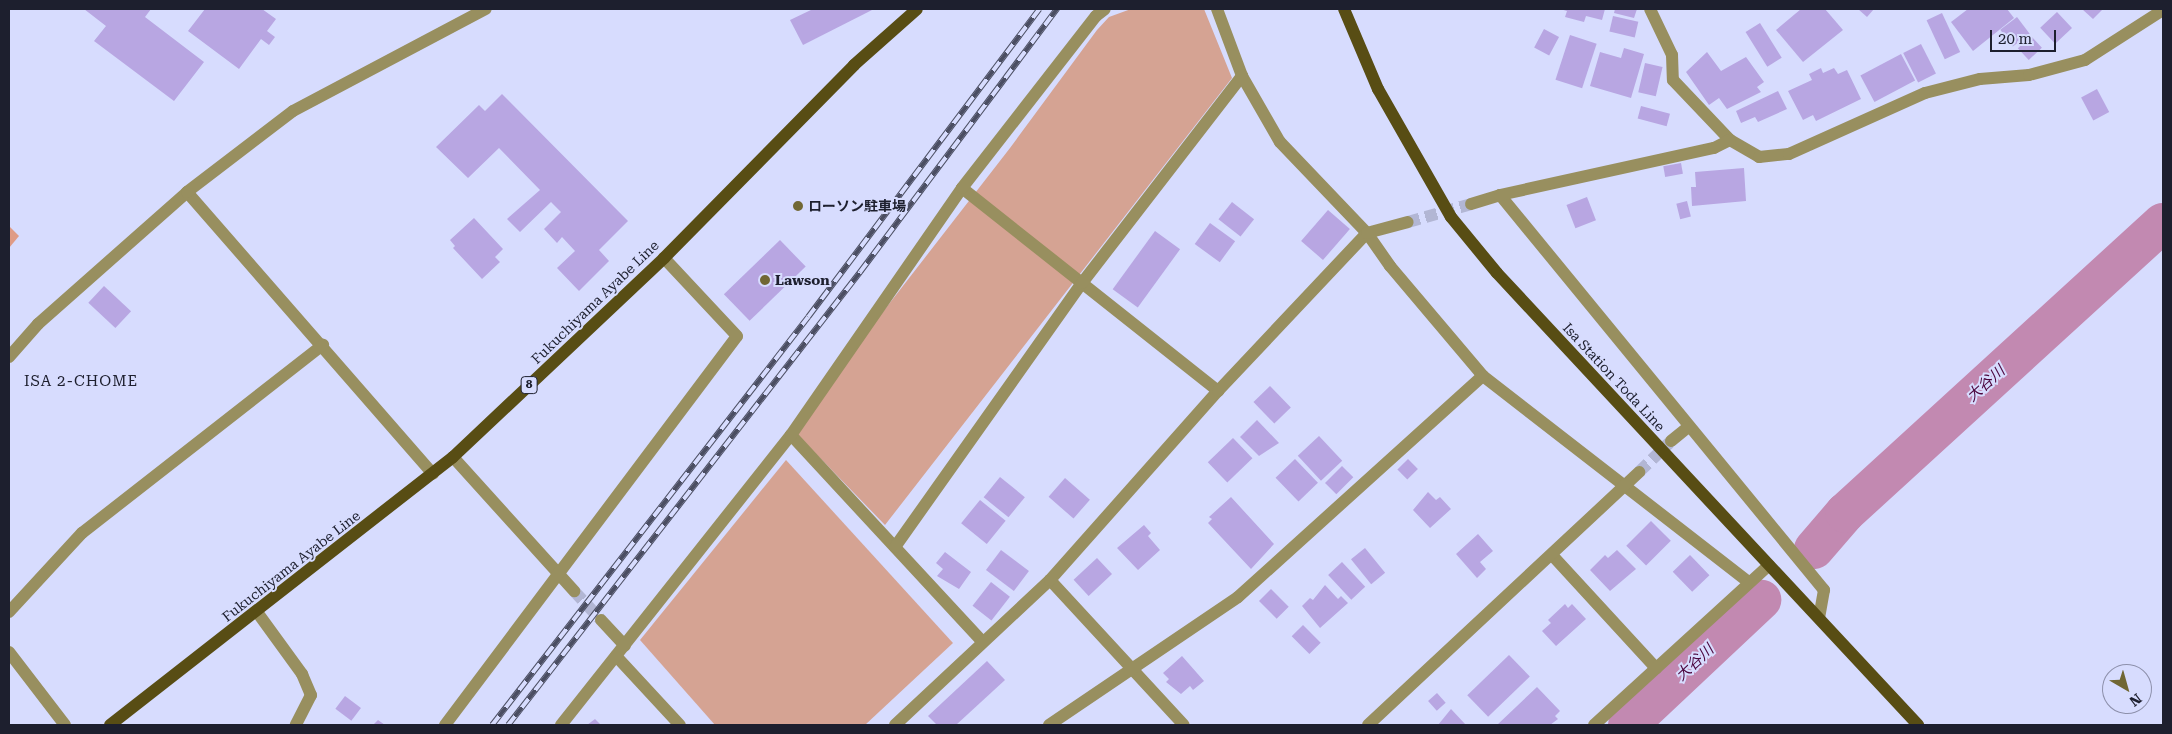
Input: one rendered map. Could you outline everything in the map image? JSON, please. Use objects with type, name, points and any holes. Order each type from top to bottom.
[{"type":"main road","name":"Fukuchiyama Ayabe Line","points":[[110,725],[453,458],[664,258],[854,65],[917,9]]},
{"type":"main road","name":"Isa Station Toda Line","points":[[1344,9],[1378,90],[1452,217],[1497,273],[1918,725]]},
{"type":"street","points":[[9,357],[38,324],[186,192],[292,111],[486,9]]},
{"type":"street","points":[[561,725],[791,435],[962,188],[1096,16],[1105,9]]},
{"type":"street","points":[[1217,9],[1242,76],[1280,142],[1367,233],[1390,266],[1483,376],[1625,484],[1749,582]]},
{"type":"street","points":[[1650,9],[1672,54],[1673,80],[1730,140],[1759,157],[1789,154],[1925,93],[1980,79],[2029,74],[2085,60],[2163,10]]},
{"type":"street","points":[[895,547],[1082,283],[1242,76]]},
{"type":"street","points":[[1471,204],[1500,195],[1714,148],[1730,140]]},
{"type":"street","points":[[962,188],[1218,391]]},
{"type":"street","points":[[186,192],[323,345],[433,474]]},
{"type":"street","points":[[1500,195],[1688,427],[1824,590],[1819,618]]},
{"type":"street","points":[[895,725],[1050,580],[1218,391],[1367,233],[1408,222]]},
{"type":"street","points":[[444,725],[737,336],[664,258]]},
{"type":"street","points":[[9,612],[82,532],[323,345]]},
{"type":"street","points":[[1049,725],[1133,670],[1238,597],[1483,376]]},
{"type":"street","points":[[1671,441],[1688,427]]},
{"type":"street","points":[[791,435],[984,642]]},
{"type":"street","points":[[453,458],[574,591]]},
{"type":"street","points":[[1368,725],[1639,472]]},
{"type":"street","points":[[1552,555],[1656,668]]},
{"type":"street","points":[[1594,725],[1769,565]]},
{"type":"street","points":[[1050,580],[1184,725]]},
{"type":"street","points":[[257,612],[302,674],[311,695],[296,725]]},
{"type":"street","points":[[601,620],[625,646]]},
{"type":"street","points":[[9,652],[66,725]]},
{"type":"street","points":[[616,656],[680,725]]},
{"type":"shaded area","points":[[1131,9],[1204,9],[1232,78],[885,525],[792,429],[1010,148],[1097,30],[1109,17]]},
{"type":"shaded area","points":[[9,226],[19,236],[9,248]]},
{"type":"shaded area","points":[[786,460],[953,643],[865,725],[715,725],[640,640]]},
{"type":"building","points":[[84,9],[151,9],[145,17],[204,62],[174,101],[94,41],[106,26]]},
{"type":"building","points":[[205,9],[262,9],[276,19],[267,31],[275,37],[269,45],[261,39],[239,69],[188,31]]},
{"type":"building","points":[[813,9],[874,9],[803,45],[790,20]]},
{"type":"building","points":[[1560,9],[1605,9],[1602,20],[1586,16],[1584,22],[1565,17],[1567,11]]},
{"type":"building","points":[[1615,9],[1637,9],[1634,18],[1614,13]]},
{"type":"building","points":[[1801,9],[1825,9],[1843,30],[1803,62],[1776,30]]},
{"type":"building","points":[[1858,9],[1874,9],[1867,17]]},
{"type":"building","points":[[1968,9],[2007,9],[2014,18],[1973,51],[1951,22]]},
{"type":"building","points":[[2082,9],[2103,9],[2093,19]]},
{"type":"building","points":[[2057,12],[2072,28],[2055,44],[2040,28]]},
{"type":"building","points":[[1942,13],[1960,52],[1945,59],[1927,20]]},
{"type":"building","points":[[1613,16],[1638,22],[1635,37],[1609,32]]},
{"type":"building","points":[[2017,17],[2030,34],[2013,46],[2000,30]]},
{"type":"building","points":[[1760,23],[1782,58],[1767,67],[1746,32]]},
{"type":"building","points":[[1544,29],[1559,37],[1549,56],[1534,48]]},
{"type":"building","points":[[1570,35],[1597,44],[1582,88],[1555,80]]},
{"type":"building","points":[[2031,36],[2042,48],[2029,60],[2018,48]]},
{"type":"building","points":[[1921,44],[1936,73],[1918,82],[1903,53]]},
{"type":"building","points":[[1624,48],[1644,54],[1631,98],[1590,86],[1600,52],[1621,58]]},
{"type":"building","points":[[1707,52],[1721,71],[1746,57],[1764,82],[1757,87],[1761,92],[1727,109],[1719,98],[1709,105],[1686,72]]},
{"type":"building","points":[[1901,54],[1915,80],[1874,102],[1860,76]]},
{"type":"building","points":[[1645,63],[1663,67],[1656,96],[1638,92]]},
{"type":"building","points":[[1821,68],[1823,73],[1834,68],[1838,74],[1847,70],[1861,99],[1816,121],[1813,115],[1803,120],[1788,91],[1812,80],[1809,74]]},
{"type":"building","points":[[2097,89],[2109,112],[2093,120],[2081,97]]},
{"type":"building","points":[[1778,91],[1787,109],[1758,122],[1755,117],[1741,123],[1736,111]]},
{"type":"building","points":[[502,94],[628,221],[599,250],[609,261],[579,291],[557,268],[575,251],[562,237],[557,243],[544,229],[561,212],[551,202],[520,232],[507,219],[540,190],[499,148],[468,178],[436,147],[479,105],[485,111]]},
{"type":"building","points":[[1641,106],[1670,114],[1667,126],[1638,119]]},
{"type":"building","points":[[1681,163],[1683,174],[1665,177],[1663,166]]},
{"type":"building","points":[[1744,168],[1746,201],[1692,206],[1691,187],[1696,187],[1695,172]]},
{"type":"building","points":[[1587,197],[1596,220],[1575,228],[1566,205]]},
{"type":"building","points":[[1687,201],[1691,217],[1680,219],[1676,204]]},
{"type":"building","points":[[1232,202],[1254,219],[1241,237],[1218,219]]},
{"type":"building","points":[[1328,210],[1350,229],[1323,260],[1301,241]]},
{"type":"building","points":[[474,218],[503,249],[495,257],[500,262],[482,279],[453,248],[455,246],[450,240]]},
{"type":"building","points":[[1210,223],[1235,241],[1220,262],[1195,244]]},
{"type":"building","points":[[1155,231],[1180,249],[1138,307],[1113,289]]},
{"type":"building","name":"Lawson","points":[[780,240],[806,267],[750,321],[724,294]]},
{"type":"building","points":[[104,286],[131,311],[115,328],[88,303]]},
{"type":"building","points":[[1270,386],[1291,408],[1274,424],[1253,402]]},
{"type":"building","points":[[1257,420],[1279,443],[1259,456],[1240,437]]},
{"type":"building","points":[[1319,436],[1342,461],[1321,481],[1298,456]]},
{"type":"building","points":[[1233,438],[1252,458],[1227,482],[1208,462]]},
{"type":"building","points":[[1295,459],[1318,483],[1299,501],[1276,478]]},
{"type":"building","points":[[1408,459],[1418,469],[1407,480],[1397,470]]},
{"type":"building","points":[[1342,466],[1353,477],[1336,494],[1325,483]]},
{"type":"building","points":[[1000,477],[1025,497],[1009,517],[984,497]]},
{"type":"building","points":[[1065,478],[1090,500],[1074,519],[1049,497]]},
{"type":"building","points":[[1428,492],[1436,500],[1440,497],[1451,509],[1430,528],[1413,510]]},
{"type":"building","points":[[1231,497],[1274,544],[1251,569],[1208,523],[1212,519],[1209,517]]},
{"type":"building","points":[[980,500],[1006,521],[987,544],[961,523]]},
{"type":"building","points":[[1651,521],[1671,541],[1646,566],[1626,546]]},
{"type":"building","points":[[1144,525],[1151,533],[1148,536],[1160,550],[1138,570],[1117,548]]},
{"type":"building","points":[[1478,534],[1493,551],[1480,562],[1486,569],[1477,578],[1456,554]]},
{"type":"building","points":[[1365,548],[1385,573],[1371,584],[1351,559]]},
{"type":"building","points":[[1001,550],[1029,571],[1014,591],[986,570]]},
{"type":"building","points":[[1617,550],[1636,569],[1610,591],[1590,570],[1605,555],[1608,558]]},
{"type":"building","points":[[945,552],[971,572],[959,589],[937,576],[943,569],[936,563]]},
{"type":"building","points":[[1690,555],[1709,575],[1692,592],[1673,572]]},
{"type":"building","points":[[1097,558],[1112,574],[1089,596],[1074,580]]},
{"type":"building","points":[[1342,562],[1365,587],[1351,600],[1328,575]]},
{"type":"building","points":[[991,582],[1010,597],[991,620],[973,606]]},
{"type":"building","points":[[1325,585],[1338,599],[1341,596],[1348,603],[1320,628],[1302,606],[1310,598],[1313,600]]},
{"type":"building","points":[[1271,589],[1289,607],[1277,619],[1259,601]]},
{"type":"building","points":[[1565,604],[1568,608],[1572,604],[1586,619],[1556,646],[1542,631],[1551,623],[1548,620]]},
{"type":"building","points":[[1303,625],[1321,643],[1309,654],[1292,636]]},
{"type":"building","points":[[1509,655],[1530,677],[1488,717],[1467,695]]},
{"type":"building","points":[[1182,656],[1204,681],[1193,690],[1190,686],[1181,694],[1166,682],[1169,679],[1163,673]]},
{"type":"building","points":[[987,661],[1005,680],[956,725],[937,725],[928,716]]},
{"type":"building","points":[[1537,687],[1560,711],[1555,716],[1558,719],[1550,725],[1497,725]]},
{"type":"building","points":[[1437,693],[1446,703],[1437,711],[1428,701]]},
{"type":"building","points":[[345,696],[361,708],[351,721],[335,709]]},
{"type":"building","points":[[1451,709],[1466,725],[1438,725]]},
{"type":"building","points":[[595,719],[601,725],[587,725]]},
{"type":"building","points":[[378,720],[385,725],[373,725]]},
{"type":"waterway","name":"大谷川","points":[[1814,549],[1845,513],[2163,223]]},
{"type":"waterway","name":"大谷川","points":[[1628,725],[1761,600]]},
{"type":"tunnel","points":[[1408,222],[1471,204]]},
{"type":"tunnel","points":[[1639,472],[1669,443]]},
{"type":"tunnel","points":[[574,591],[601,620]]},
{"type":"railway","points":[[492,725],[808,317],[1039,9]]},
{"type":"railway","points":[[508,725],[860,272],[1057,9]]},
{"type":"place","name":"ローソン駐車場","points":[[798,206]]},
{"type":"place","name":"Lawson","points":[[765,280]]},
{"type":"district","name":"ISA 2-CHOME","points":[[81,382]]}]
